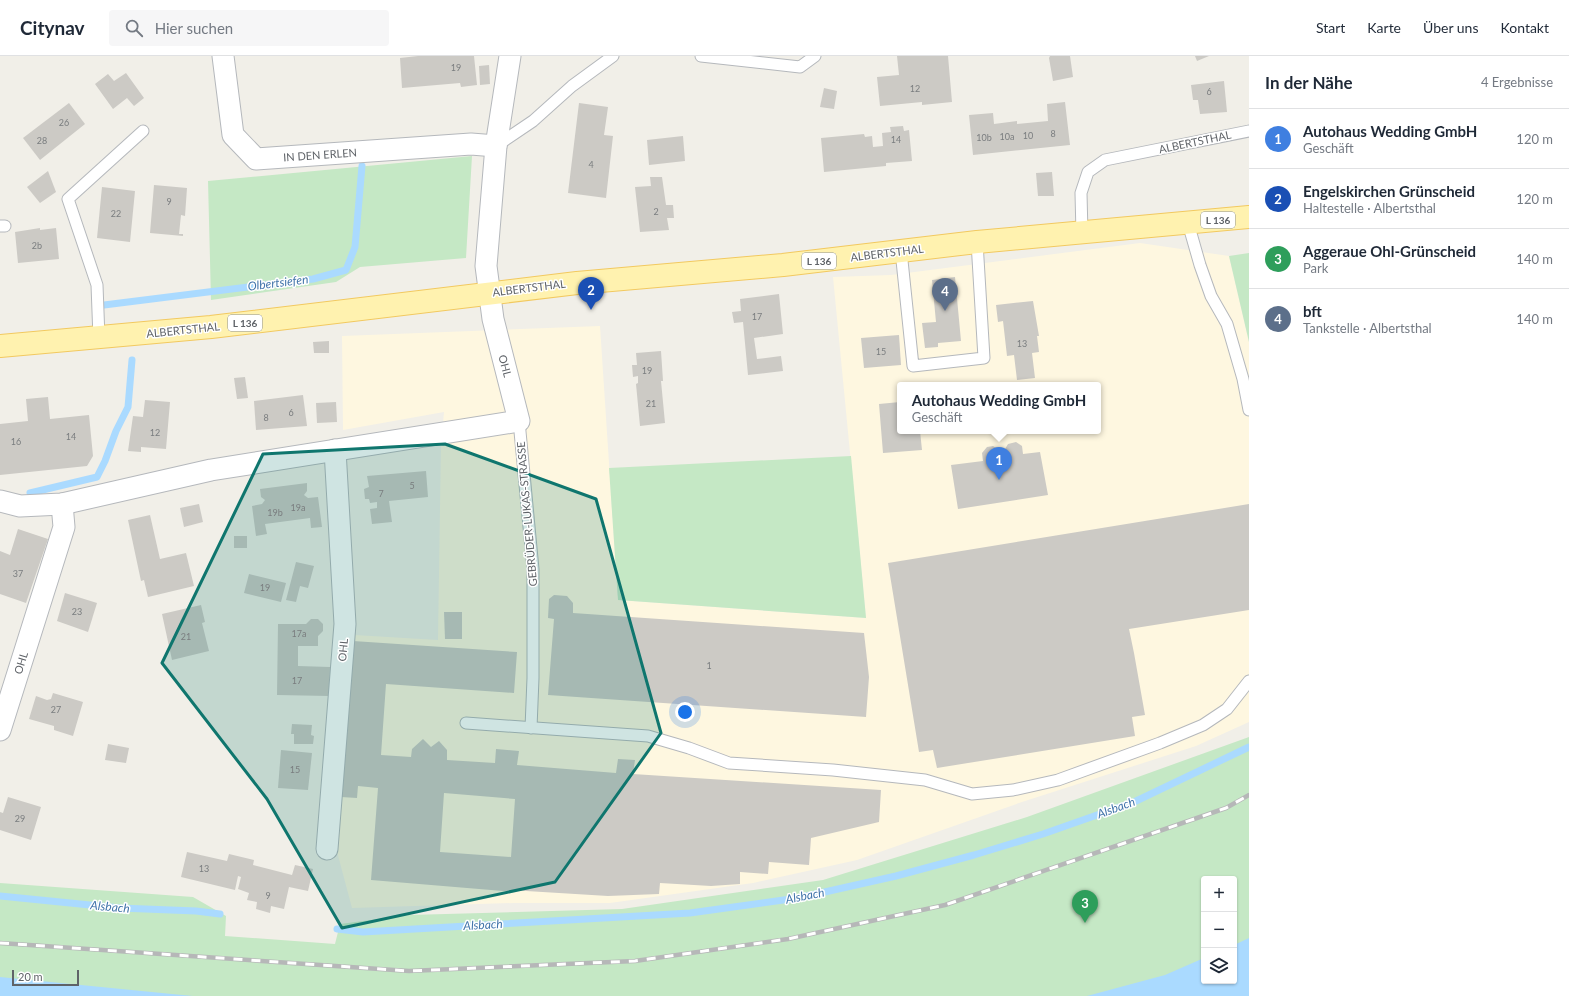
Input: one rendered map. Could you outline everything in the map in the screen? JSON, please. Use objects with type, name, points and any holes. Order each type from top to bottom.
[{"type":"main road","name":"ALBERTSTHAL","points":[[0,346],[99,338],[235,324],[577,283],[783,265],[977,242],[1082,234],[1249,217]]},
{"type":"street","name":"IN DEN ERLEN","points":[[223,56],[234,135],[256,159],[471,144],[496,146]]},
{"type":"street","points":[[488,293],[486,266],[496,146],[510,56]]},
{"type":"street","name":"OHL","points":[[488,293],[492,319],[519,421]]},
{"type":"street","points":[[0,501],[20,506],[62,504],[211,470],[519,421]]},
{"type":"street","name":"OHL","points":[[327,849],[345,624],[336,450]]},
{"type":"street","name":"OHL","points":[[0,730],[64,527],[62,504]]},
{"type":"lane","points":[[496,146],[533,121],[572,86],[613,56]]},
{"type":"lane","points":[[701,56],[800,67],[815,56]]},
{"type":"lane","points":[[99,338],[97,285],[68,199],[143,131]]},
{"type":"lane","name":"ALBERTSTHAL","points":[[1082,234],[1081,193],[1088,172],[1105,160],[1249,131]]},
{"type":"lane","points":[[1188,223],[1209,290],[1227,324],[1243,379],[1249,410]]},
{"type":"lane","points":[[901,251],[913,366],[984,358],[977,242]]},
{"type":"lane","name":"GEBRÜDER-LUKAS-STRASSE","points":[[519,421],[533,569],[533,678],[531,728]]},
{"type":"lane","points":[[466,723],[648,736],[689,748],[729,763],[832,770],[926,780],[972,794],[1013,790],[1058,780],[1160,743],[1203,725],[1227,709],[1249,681]]},
{"type":"highlighted area","points":[[445,444],[596,499],[661,733],[555,882],[342,928],[267,799],[162,663],[263,454]]},
{"type":"shaded area","points":[[1140,243],[1229,256],[1249,342],[1249,722],[1196,746],[1022,802],[857,860],[753,883],[610,903],[514,903],[352,908],[335,844],[354,635],[438,640],[441,444],[444,412],[343,430],[342,336],[600,326],[618,600],[866,618],[833,277],[891,275]]},
{"type":"green space","points":[[472,156],[466,258],[360,267],[336,282],[211,300],[208,181]]},
{"type":"green space","points":[[1249,253],[1249,342],[1229,256]]},
{"type":"green space","points":[[851,456],[866,618],[618,600],[609,468]]},
{"type":"green space","points":[[1249,737],[1249,996],[0,996],[0,883],[193,897],[226,916],[225,936],[335,944],[340,924],[409,915],[622,909],[823,880],[1027,817]]},
{"type":"water","points":[[1249,938],[1249,996],[1087,996],[1165,975],[1201,959],[1201,984],[1237,984],[1237,944]]},
{"type":"water","points":[[0,977],[172,994],[193,996],[0,996]]},
{"type":"building","points":[[418,56],[474,56],[477,85],[461,87],[460,83],[402,88],[400,58]]},
{"type":"building","points":[[897,56],[948,56],[952,102],[922,105],[922,102],[880,106],[877,77],[899,75]]},
{"type":"building","points":[[1050,56],[1070,56],[1073,77],[1053,81],[1049,58]]},
{"type":"building","points":[[1195,56],[1209,56],[1197,61]]},
{"type":"building","points":[[489,65],[490,84],[480,85],[479,66]]},
{"type":"building","points":[[126,73],[144,98],[134,106],[127,98],[113,109],[95,84],[108,74],[114,81]]},
{"type":"building","points":[[1224,81],[1227,112],[1200,114],[1198,100],[1193,100],[1191,85]]},
{"type":"building","points":[[824,88],[837,91],[834,109],[820,107]]},
{"type":"building","points":[[1065,102],[1070,145],[973,155],[969,115],[993,113],[994,124],[1017,121],[1017,124],[1048,121],[1047,104]]},
{"type":"building","points":[[69,103],[85,124],[40,160],[23,138]]},
{"type":"building","points":[[579,103],[608,107],[604,135],[613,136],[606,198],[568,193]]},
{"type":"building","points":[[903,126],[904,131],[909,130],[912,161],[886,163],[886,166],[824,172],[821,138],[864,134],[865,137],[872,136],[873,147],[883,146],[882,133],[891,132],[890,127]]},
{"type":"building","points":[[683,136],[685,161],[649,165],[647,140]]},
{"type":"building","points":[[48,171],[56,192],[40,203],[27,187]]},
{"type":"building","points":[[1052,172],[1054,196],[1038,196],[1036,173]]},
{"type":"building","points":[[650,177],[662,177],[666,205],[673,205],[674,218],[667,218],[669,230],[640,232],[635,187],[651,186]]},
{"type":"building","points":[[154,185],[187,188],[185,216],[181,215],[179,234],[183,234],[183,236],[150,233]]},
{"type":"building","points":[[102,187],[135,191],[130,242],[97,238]]},
{"type":"building","points":[[40,228],[40,230],[56,228],[59,259],[18,263],[15,232]]},
{"type":"building","points":[[955,277],[961,341],[938,343],[938,347],[925,348],[922,323],[936,322],[932,280]]},
{"type":"building","points":[[779,294],[783,334],[754,338],[757,359],[781,356],[783,371],[748,375],[743,322],[734,323],[732,312],[741,311],[740,299]]},
{"type":"building","points":[[1033,301],[1039,336],[1037,336],[1039,352],[1032,353],[1035,378],[1017,380],[1014,355],[1007,356],[1003,321],[998,322],[996,305]]},
{"type":"building","points":[[899,335],[901,365],[864,368],[861,338]]},
{"type":"building","points":[[329,341],[329,353],[314,353],[313,342]]},
{"type":"building","points":[[661,351],[663,381],[661,381],[665,423],[640,426],[636,384],[638,383],[638,376],[633,377],[632,365],[637,365],[636,353]]},
{"type":"building","points":[[245,377],[248,398],[237,399],[234,378]]},
{"type":"building","points":[[303,395],[307,426],[256,430],[254,401]]},
{"type":"building","points":[[48,397],[50,419],[89,415],[93,456],[87,466],[0,475],[0,424],[28,421],[26,399]]},
{"type":"building","points":[[145,400],[170,402],[166,449],[141,447],[141,452],[128,451],[133,416],[143,417]]},
{"type":"building","points":[[336,402],[337,422],[317,423],[316,403]]},
{"type":"building","points":[[897,402],[897,434],[920,434],[922,450],[883,453],[879,404]]},
{"type":"building","points":[[1016,442],[1022,446],[1023,454],[1040,452],[1048,495],[958,509],[951,465],[983,461],[982,453],[987,447],[993,446],[998,450],[1005,449],[1008,444]]},
{"type":"building","points":[[426,471],[428,497],[389,501],[392,522],[372,524],[370,509],[377,508],[377,502],[370,503],[369,499],[365,499],[364,489],[369,487],[367,476]]},
{"type":"building","points":[[307,483],[307,491],[304,495],[308,498],[318,497],[322,527],[311,528],[310,518],[265,524],[267,534],[256,536],[252,506],[262,504],[265,500],[261,497],[260,489]]},
{"type":"building","points":[[199,504],[203,522],[184,527],[180,508]]},
{"type":"building","points":[[1249,504],[1249,610],[1129,629],[1145,715],[1132,717],[1135,736],[937,768],[933,750],[919,752],[888,563]]},
{"type":"building","points":[[150,515],[160,559],[186,553],[194,586],[148,597],[144,580],[141,581],[128,520]]},
{"type":"building","points":[[18,529],[48,539],[26,603],[0,594],[0,551],[10,555]]},
{"type":"building","points":[[234,536],[247,536],[247,548],[234,548]]},
{"type":"building","points":[[296,562],[314,566],[308,588],[300,586],[296,602],[286,600]]},
{"type":"building","points":[[249,574],[286,583],[281,602],[244,593]]},
{"type":"building","points":[[65,593],[97,603],[88,632],[57,621]]},
{"type":"building","points":[[554,595],[567,596],[573,603],[573,613],[864,633],[869,677],[866,717],[548,695],[554,619],[548,618],[549,599]]},
{"type":"building","points":[[201,605],[205,622],[202,623],[209,651],[172,660],[162,614]]},
{"type":"building","points":[[444,612],[462,612],[462,639],[445,639]]},
{"type":"building","points":[[311,619],[318,619],[323,624],[323,631],[318,636],[318,646],[298,646],[298,666],[330,667],[329,696],[277,695],[278,624],[306,624]]},
{"type":"building","points":[[353,641],[517,652],[514,693],[386,684],[381,755],[411,757],[412,749],[423,739],[431,747],[439,741],[447,750],[447,760],[495,763],[496,749],[519,751],[517,765],[616,773],[618,759],[635,760],[633,774],[881,790],[879,822],[811,838],[809,865],[769,862],[768,874],[740,872],[740,884],[711,886],[660,883],[659,894],[608,896],[510,890],[503,891],[371,880],[378,788],[358,786],[357,798],[341,797]],"holes":[[[444,793],[515,799],[511,857],[440,852]]]},
{"type":"building","points":[[53,693],[83,702],[73,736],[54,730],[54,726],[29,719],[36,696],[47,700],[51,699]]},
{"type":"building","points":[[292,724],[312,725],[311,735],[314,736],[313,744],[294,744],[294,734],[291,734]]},
{"type":"building","points":[[108,744],[129,748],[126,763],[105,760]]},
{"type":"building","points":[[281,750],[312,753],[308,790],[278,788]]},
{"type":"building","points":[[8,797],[41,807],[31,840],[0,830],[0,812],[3,813]]},
{"type":"building","points":[[187,852],[227,861],[229,854],[254,860],[253,865],[292,875],[295,865],[313,869],[308,891],[289,887],[284,909],[271,906],[270,913],[256,909],[257,902],[247,900],[249,893],[238,889],[241,877],[238,876],[235,890],[181,877]]},
{"type":"waterway","name":"Olbertsiefen","points":[[104,305],[313,279],[346,270],[355,247],[362,166]]},
{"type":"waterway","name":"Olbertsiefen","points":[[30,493],[97,477],[105,461],[116,431],[128,407],[132,360]]},
{"type":"waterway","name":"Alsbach","points":[[337,929],[363,932],[690,913],[798,898],[896,876],[974,855],[1043,834],[1134,802],[1249,747]]},
{"type":"waterway","name":"Alsbach","points":[[0,896],[120,908],[196,911],[220,914]]},
{"type":"railway","points":[[0,943],[409,971],[635,961],[788,939],[945,905],[1226,808],[1249,795]]},
{"type":"place","name":"Engelskirchen Grünscheid","points":[[591,310]]},
{"type":"place","name":"bft","points":[[945,311]]},
{"type":"place","name":"Autohaus Wedding GmbH","points":[[999,480]]},
{"type":"place","name":"Aggeraue Ohl-Grünscheid","points":[[1085,923]]}]
